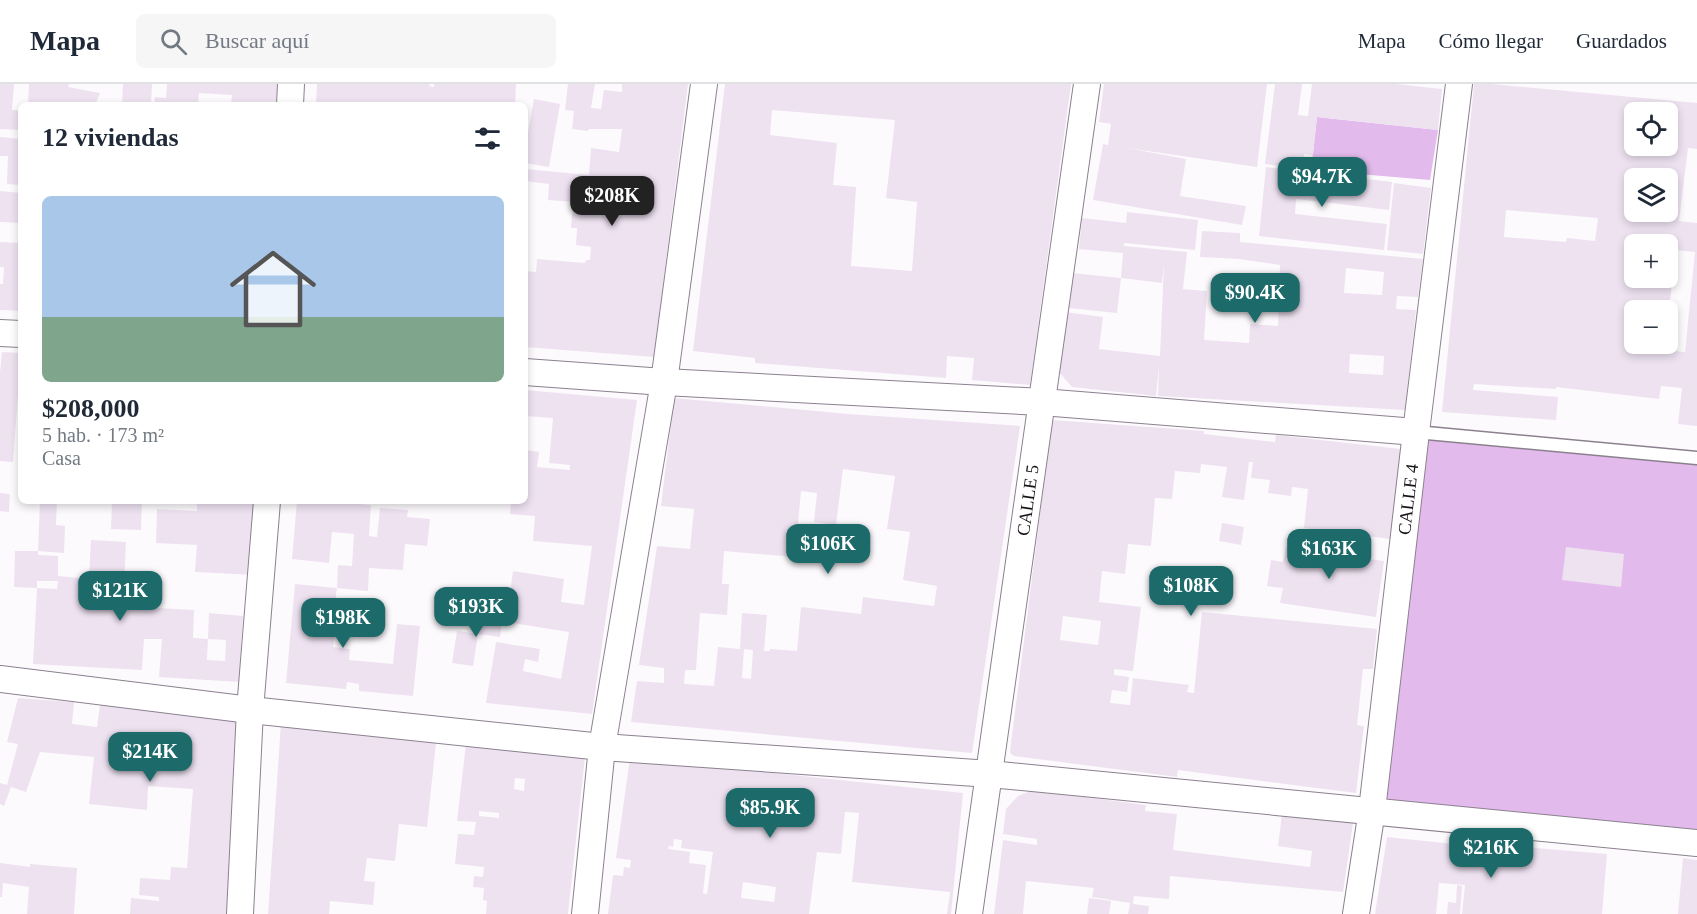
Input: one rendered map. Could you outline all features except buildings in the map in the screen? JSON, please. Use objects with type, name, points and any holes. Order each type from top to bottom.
[{"type":"street","points":[[290,102],[291,84]]},
{"type":"street","points":[[585,914],[602,747],[664,382],[704,84]]},
{"type":"street","name":"CALLE 5","points":[[969,914],[1087,84]]},
{"type":"street","name":"CALLE 4","points":[[1356,914],[1372,810],[1459,84]]},
{"type":"street","points":[[0,333],[18,334]]},
{"type":"street","points":[[528,372],[664,382],[1042,402],[1416,432]]},
{"type":"street","points":[[240,914],[250,710],[267,504]]},
{"type":"street","points":[[0,680],[250,710],[602,747],[990,774],[1697,843]]},
{"type":"lane","points":[[1416,432],[1697,458]]},
{"type":"shaded area","points":[[1317,117],[1438,130],[1430,180],[1311,170]]},
{"type":"shaded area","points":[[1416,432],[1697,458],[1697,843],[1372,810]]}]
